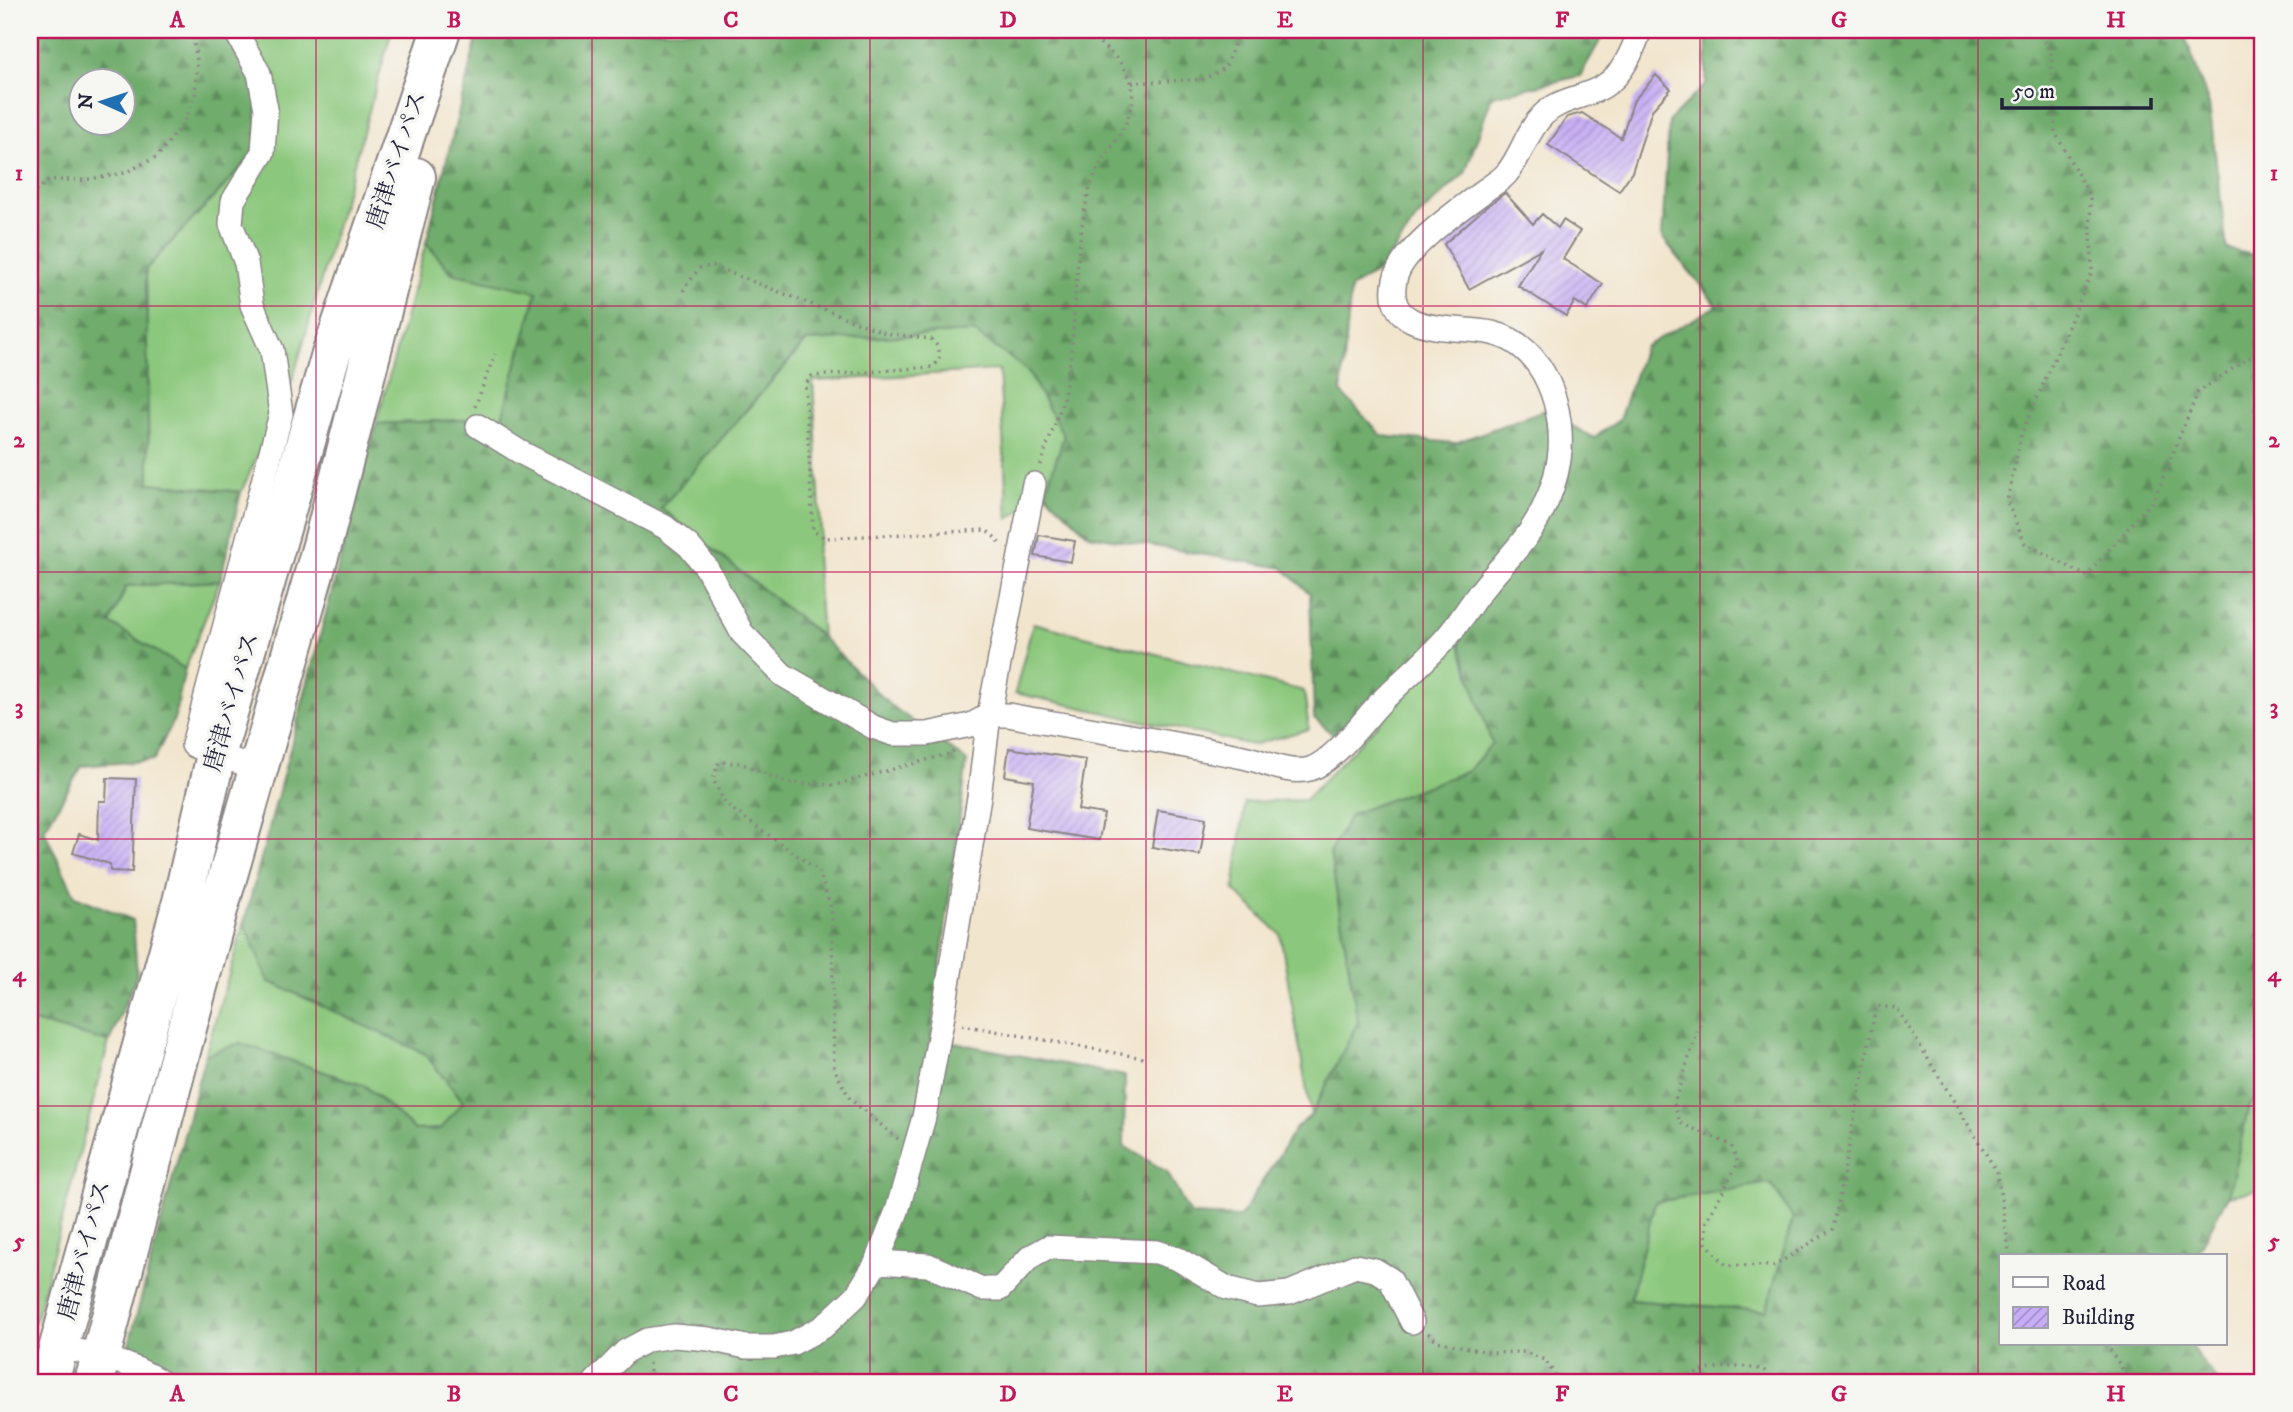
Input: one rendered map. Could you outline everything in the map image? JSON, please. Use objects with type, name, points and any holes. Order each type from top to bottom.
[{"type":"highway","name":"唐津バイパス","points":[[54,1364],[182,902],[216,755],[329,361],[440,30]]},
{"type":"highway","name":"唐津バイパス","points":[[98,1369],[211,937],[323,542],[455,30]]},
{"type":"street","points":[[235,30],[259,73],[267,109],[262,152],[233,201],[231,225],[246,262],[252,305],[272,350],[281,414],[193,745],[258,768]]},
{"type":"street","points":[[478,426],[520,452],[665,527],[689,546],[706,567],[743,633],[783,675],[873,727],[893,734],[928,734],[1008,715],[1246,758],[1290,770],[1308,769],[1325,761],[1448,636],[1475,597],[1531,531],[1550,493],[1559,461],[1561,428],[1555,399],[1535,360],[1514,341],[1492,333],[1432,328],[1414,323],[1400,310],[1394,296],[1395,277],[1404,261],[1441,222],[1507,174],[1530,131],[1545,113],[1563,102],[1604,86],[1622,71],[1640,30]]},
{"type":"street","points":[[594,1382],[626,1351],[647,1340],[674,1336],[746,1347],[774,1347],[793,1343],[823,1326],[856,1296],[877,1262],[915,1153],[942,1021],[979,797],[980,720],[1034,484]]},
{"type":"street","points":[[877,1262],[928,1265],[982,1290],[1000,1289],[1030,1257],[1048,1247],[1157,1252],[1178,1259],[1227,1288],[1258,1296],[1289,1293],[1354,1266],[1375,1270],[1390,1279],[1412,1322]]},
{"type":"street","points":[[54,1364],[146,1372],[161,1382]]},
{"type":"path","points":[[30,195],[50,180],[84,180],[124,173],[157,157],[184,122],[195,96],[197,60],[191,30]]},
{"type":"path","points":[[1034,484],[1048,441],[1059,418],[1068,375],[1076,305],[1077,253],[1084,210],[1092,181],[1127,121],[1133,100],[1132,83],[1124,68],[1085,30]]},
{"type":"path","points":[[1132,83],[1204,79],[1225,68],[1240,30]]},
{"type":"path","points":[[1982,30],[1991,35],[2019,30]]},
{"type":"path","points":[[2036,30],[2051,49],[2055,132],[2090,197],[2092,272],[2021,435],[2007,502],[2025,543],[2086,576],[2154,499],[2198,392],[2263,348]]},
{"type":"path","points":[[683,291],[699,268],[713,266],[885,333],[931,339],[939,348],[939,361],[932,367],[812,376],[805,385],[813,531],[825,538],[986,530],[998,540],[1000,551]]},
{"type":"path","points":[[478,426],[475,406],[495,354]]},
{"type":"path","points":[[915,1153],[850,1099],[834,1068],[832,911],[819,871],[724,804],[713,779],[719,761],[740,763],[787,783],[835,785],[952,753],[980,720]]},
{"type":"path","points":[[1700,1024],[1674,1103],[1680,1122],[1731,1145],[1738,1163],[1706,1222],[1706,1243],[1726,1265],[1774,1266],[1833,1229],[1876,1006],[1897,1008],[1997,1172],[2010,1254]]},
{"type":"path","points":[[942,1021],[1143,1058]]},
{"type":"path","points":[[1412,1322],[1437,1341],[1492,1353],[1525,1352],[1545,1360],[1560,1382]]},
{"type":"path","points":[[2107,1346],[2131,1382]]},
{"type":"path","points":[[1676,1382],[1703,1369],[1728,1365],[1763,1369],[1775,1382]]},
{"type":"green space","points":[[30,30],[227,30],[257,93],[258,150],[146,269],[149,483],[241,492],[220,581],[126,586],[110,623],[185,669],[175,717],[154,760],[82,766],[44,830],[75,896],[133,920],[137,975],[109,1042],[30,1021]]},
{"type":"green space","points":[[227,30],[392,30],[293,379],[241,492],[149,483],[146,269],[258,150]]},
{"type":"green space","points":[[479,30],[1606,30],[1580,76],[1492,96],[1465,173],[1417,218],[1381,269],[1351,288],[1341,392],[1382,436],[1455,443],[1544,410],[1594,438],[1619,420],[1644,347],[1717,306],[1662,237],[1669,121],[1706,84],[1707,30],[2183,30],[2209,105],[2227,249],[2263,257],[2263,1096],[2249,1105],[2228,1196],[2196,1254],[1999,1254],[1999,1346],[2191,1346],[2218,1382],[176,1382],[127,1352],[205,1055],[240,1043],[365,1086],[415,1130],[441,1129],[463,1101],[424,1053],[268,981],[244,923],[376,424],[502,418],[537,292],[452,273],[426,243]],"holes":[[[974,332],[1027,370],[1064,436],[1045,493],[1089,535],[1283,568],[1310,594],[1314,718],[1333,734],[1458,639],[1492,744],[1468,771],[1351,814],[1330,852],[1358,1022],[1311,1115],[1296,1128],[1240,1217],[1190,1215],[1167,1172],[1124,1146],[1125,1076],[931,1038],[967,761],[888,703],[822,637],[661,508],[806,341]],[[1770,1183],[1793,1218],[1766,1311],[1630,1300],[1655,1202]]]},
{"type":"green space","points":[[426,243],[453,273],[537,291],[502,418],[376,424]]},
{"type":"green space","points":[[974,332],[1027,370],[1064,436],[1045,493],[1008,519],[999,370],[813,381],[821,530],[816,555],[822,637],[661,508],[807,341]]},
{"type":"green space","points":[[220,581],[185,669],[110,623],[127,586]]},
{"type":"green space","points":[[1033,623],[1304,691],[1309,729],[1252,745],[1015,693]]},
{"type":"green space","points":[[1459,639],[1492,744],[1468,771],[1351,814],[1330,852],[1358,1022],[1311,1115],[1280,934],[1234,890],[1245,802],[1305,800]]},
{"type":"green space","points":[[244,923],[268,981],[424,1053],[463,1101],[441,1129],[415,1130],[365,1086],[240,1044],[205,1055]]},
{"type":"green space","points":[[30,1021],[109,1042],[35,1322],[30,1318]]},
{"type":"green space","points":[[2263,1096],[2263,1189],[2228,1196],[2249,1105]]},
{"type":"green space","points":[[1770,1183],[1793,1218],[1766,1311],[1629,1300],[1655,1202]]},
{"type":"building","points":[[1656,75],[1671,89],[1652,110],[1632,172],[1619,191],[1548,145],[1567,117],[1582,113],[1621,138],[1634,100]]},
{"type":"building","points":[[1505,193],[1533,224],[1542,214],[1558,228],[1563,220],[1580,231],[1563,259],[1603,284],[1587,309],[1575,301],[1566,316],[1518,286],[1541,249],[1469,289],[1444,244]]},
{"type":"building","points":[[1039,535],[1075,541],[1071,562],[1035,556]]},
{"type":"building","points":[[1009,748],[1086,760],[1078,810],[1104,814],[1099,840],[1026,828],[1034,781],[1005,776]]},
{"type":"building","points":[[107,778],[136,779],[132,872],[110,871],[110,864],[73,853],[79,834],[98,840],[99,801],[106,801]]},
{"type":"building","points":[[1158,810],[1206,818],[1200,855],[1152,847]]}]
